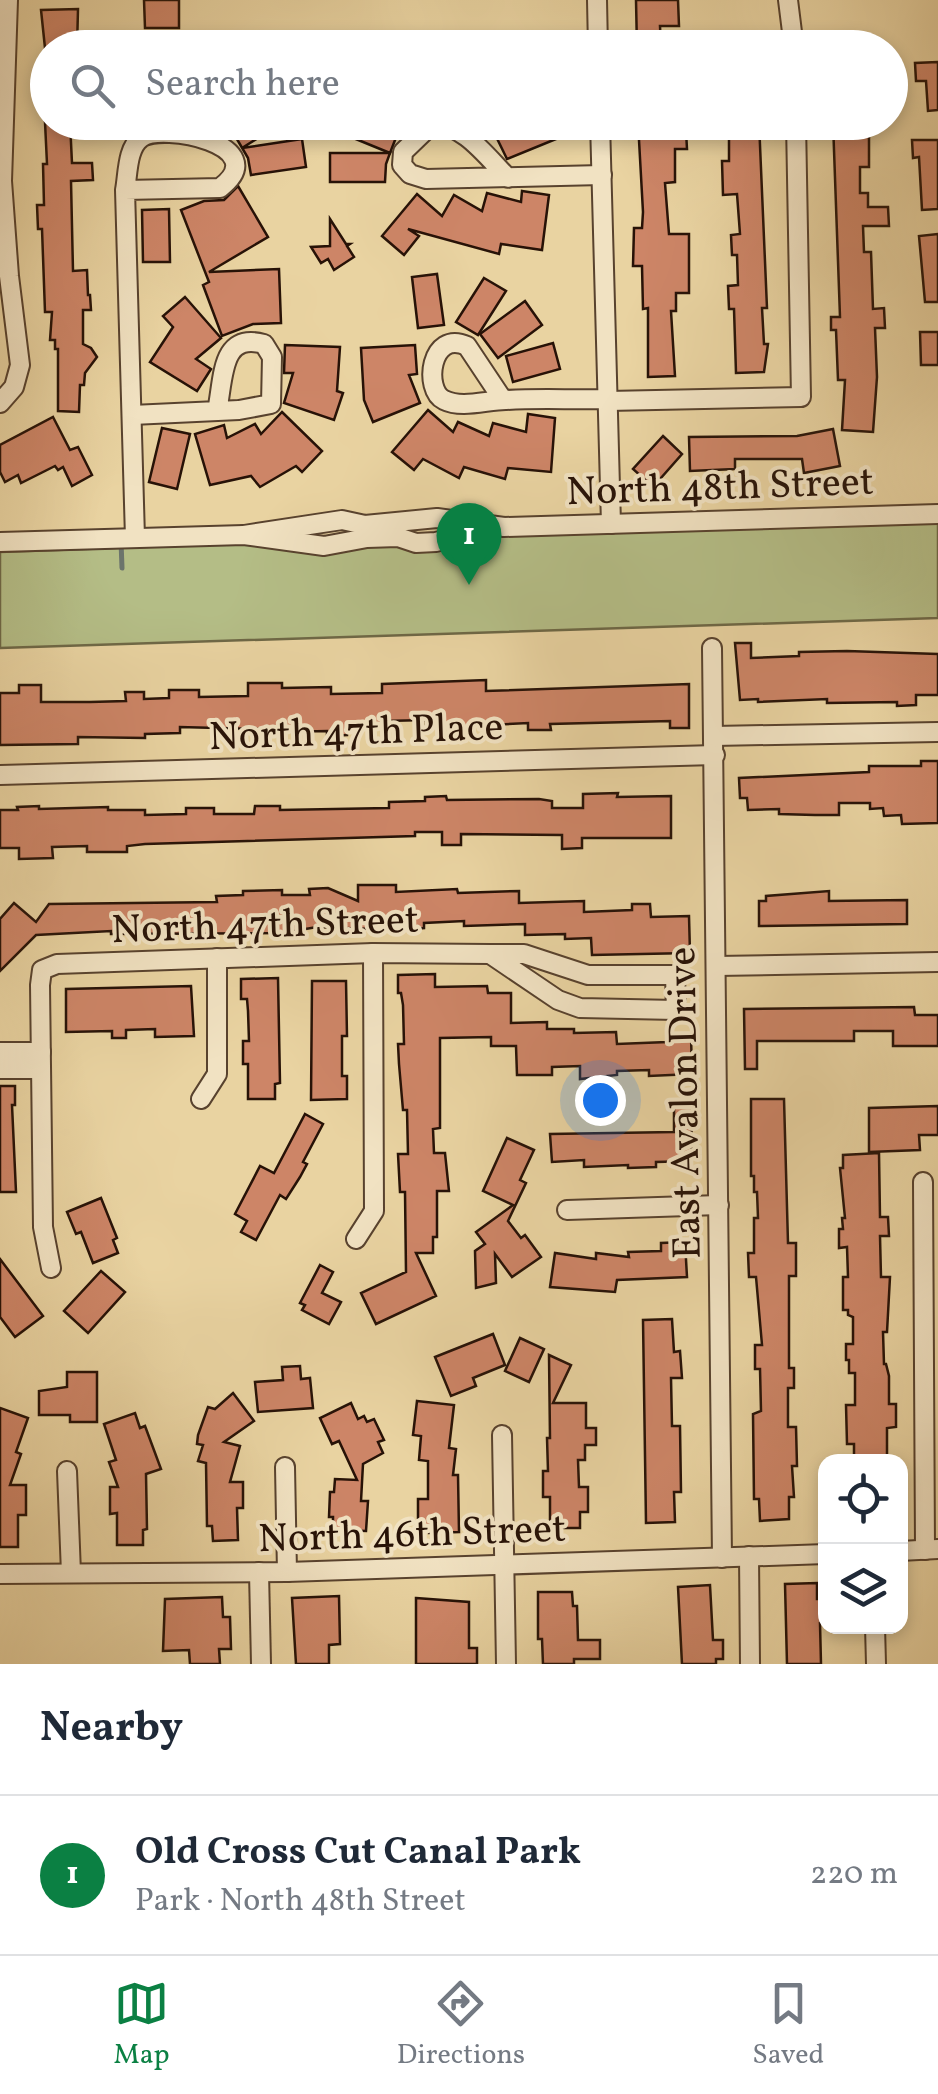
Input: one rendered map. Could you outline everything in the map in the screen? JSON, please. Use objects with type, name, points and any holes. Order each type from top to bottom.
[{"type":"street","points":[[2,401],[14,387],[20,365],[2,181],[8,0]]},
{"type":"street","points":[[597,0],[598,30]]},
{"type":"street","points":[[788,0],[792,30]]},
{"type":"street","points":[[135,538],[125,190],[130,156],[138,140]]},
{"type":"street","points":[[125,190],[220,188],[233,170],[232,156],[216,140]]},
{"type":"street","points":[[415,140],[403,152],[402,165],[410,174],[426,179],[602,175]]},
{"type":"street","points":[[469,140],[508,178]]},
{"type":"street","points":[[601,140],[612,524]]},
{"type":"street","points":[[504,400],[802,397],[796,140]]},
{"type":"street","points":[[132,415],[217,411]]},
{"type":"street","name":"North 48th Street","points":[[0,542],[244,536],[324,546],[367,538],[398,537],[416,543],[491,533],[504,527],[938,514]]},
{"type":"street","name":"East Avalon Drive","points":[[712,648],[722,1558]]},
{"type":"street","name":"North 47th Place","points":[[0,775],[938,732]]},
{"type":"street","points":[[356,1238],[374,1211],[373,953]]},
{"type":"street","name":"North 47th Street","points":[[41,1061],[42,970],[56,964],[373,953],[524,954],[588,975],[676,975],[676,1010],[580,1008],[558,1000],[490,954]]},
{"type":"street","points":[[201,1099],[217,1074],[217,958]]},
{"type":"street","points":[[717,966],[938,962]]},
{"type":"street","points":[[0,1052],[41,1061]]},
{"type":"street","points":[[0,1069],[41,1061]]},
{"type":"street","points":[[41,1061],[43,1227],[50,1268]]},
{"type":"street","points":[[923,1182],[931,1550]]},
{"type":"street","points":[[567,1210],[719,1205]]},
{"type":"street","points":[[502,1435],[506,1664]]},
{"type":"street","points":[[285,1467],[287,1572]]},
{"type":"street","points":[[67,1471],[71,1572]]},
{"type":"street","name":"North 46th Street","points":[[0,1574],[287,1572],[818,1554]]},
{"type":"street","points":[[749,1556],[750,1664]]},
{"type":"street","points":[[259,1572],[261,1664]]},
{"type":"street","points":[[875,1634],[876,1664]]},
{"type":"green space","points":[[938,519],[938,618],[0,648],[0,552]]},
{"type":"building","points":[[144,0],[179,0],[179,28],[145,28]]},
{"type":"building","points":[[636,0],[678,0],[679,26],[637,30]]},
{"type":"building","points":[[78,9],[77,30],[43,30],[41,10]]},
{"type":"building","points":[[938,62],[938,110],[928,111],[926,81],[916,81],[915,63]]},
{"type":"building","points":[[46,140],[71,140],[72,163],[92,163],[93,180],[71,181],[73,271],[87,270],[90,295],[91,310],[83,310],[83,344],[97,357],[85,373],[84,385],[80,385],[79,412],[58,411],[58,349],[55,340],[50,340],[52,312],[45,312],[42,229],[38,229],[37,205],[44,205],[43,164],[47,164]]},
{"type":"building","points":[[237,140],[255,140],[242,148]]},
{"type":"building","points":[[302,140],[306,167],[251,175],[242,148]]},
{"type":"building","points":[[358,140],[395,140],[390,153]]},
{"type":"building","points":[[498,140],[554,140],[507,159]]},
{"type":"building","points":[[639,140],[686,140],[687,149],[675,149],[675,182],[665,183],[669,234],[689,234],[689,293],[676,293],[676,311],[671,311],[675,376],[648,377],[648,308],[643,309],[642,266],[633,266],[634,228],[642,228]]},
{"type":"building","points":[[729,140],[760,140],[767,308],[762,308],[764,344],[768,344],[764,372],[736,373],[734,309],[729,309],[728,286],[738,285],[737,255],[732,255],[731,235],[740,234],[737,194],[723,195],[722,161],[729,161]]},
{"type":"building","points":[[834,140],[869,140],[869,167],[860,167],[860,193],[868,193],[868,207],[888,207],[889,226],[863,226],[864,252],[871,252],[873,309],[884,308],[885,328],[875,328],[873,432],[842,430],[845,380],[838,380],[836,330],[831,330],[831,317],[840,317]]},
{"type":"building","points":[[912,140],[938,140],[938,209],[922,210],[919,157],[913,158]]},
{"type":"building","points":[[330,153],[390,153],[385,182],[330,182]]},
{"type":"building","points":[[238,186],[268,237],[209,272],[279,269],[281,323],[253,324],[222,336],[203,285],[209,282],[181,210],[204,201],[224,200]]},
{"type":"building","points":[[522,191],[549,195],[542,250],[501,244],[499,254],[408,229],[419,236],[404,255],[382,236],[417,194],[442,216],[454,195],[482,211],[487,193],[521,202]]},
{"type":"building","points":[[169,209],[170,262],[143,262],[142,210]]},
{"type":"building","points":[[330,219],[346,244],[350,244],[347,246],[354,257],[334,270],[328,259],[321,263],[311,247],[330,246]]},
{"type":"building","points":[[938,234],[938,302],[925,302],[919,236]]},
{"type":"building","points":[[437,274],[444,325],[418,328],[412,277]]},
{"type":"building","points":[[484,278],[506,291],[478,335],[456,322]]},
{"type":"building","points":[[185,297],[221,338],[196,359],[211,369],[197,391],[150,362],[173,327],[163,316]]},
{"type":"building","points":[[525,301],[542,325],[498,358],[480,334]]},
{"type":"building","points":[[920,332],[938,332],[938,365],[921,365]]},
{"type":"building","points":[[553,343],[560,369],[513,382],[506,356]]},
{"type":"building","points":[[285,345],[340,347],[337,391],[343,393],[334,420],[284,403],[293,373],[284,373]]},
{"type":"building","points":[[415,345],[417,374],[409,375],[420,403],[373,422],[364,400],[361,348]]},
{"type":"building","points":[[428,410],[453,432],[458,422],[489,436],[493,423],[526,432],[528,414],[555,418],[551,472],[508,468],[505,479],[464,467],[459,478],[423,459],[414,470],[392,452]]},
{"type":"building","points":[[282,412],[322,451],[302,472],[296,466],[260,487],[251,476],[210,485],[195,434],[224,425],[227,438],[255,424],[261,434]]},
{"type":"building","points":[[53,417],[70,450],[78,447],[92,475],[72,486],[63,467],[58,470],[55,466],[21,483],[18,475],[5,482],[0,472],[0,445]]},
{"type":"building","points":[[162,428],[190,434],[177,489],[149,482]]},
{"type":"building","points":[[833,429],[840,466],[804,473],[802,459],[735,459],[735,469],[690,471],[689,437],[797,436]]},
{"type":"building","points":[[663,436],[682,454],[653,487],[633,469]]},
{"type":"building","points":[[735,643],[751,643],[751,658],[799,656],[799,652],[938,654],[938,695],[916,695],[916,705],[897,706],[897,702],[827,703],[827,699],[740,700]]},
{"type":"building","points":[[486,680],[486,691],[689,684],[689,728],[670,728],[670,721],[550,724],[551,730],[528,730],[528,723],[426,728],[426,720],[385,721],[385,727],[347,728],[347,735],[327,736],[327,731],[283,732],[283,736],[259,737],[259,729],[180,727],[180,733],[145,734],[145,738],[78,737],[78,744],[0,745],[0,693],[19,693],[19,685],[41,685],[41,702],[90,702],[126,701],[125,692],[144,692],[144,699],[169,698],[169,690],[199,690],[199,697],[248,696],[248,683],[282,683],[282,688],[331,687],[331,694],[382,693],[382,684]]},
{"type":"building","points":[[921,761],[938,761],[938,823],[902,824],[901,815],[884,816],[883,808],[870,809],[870,803],[839,803],[839,815],[779,814],[779,809],[748,810],[747,798],[740,798],[739,778],[869,772],[869,766],[921,766]]},
{"type":"building","points":[[618,793],[617,797],[671,796],[671,838],[582,838],[582,848],[562,849],[562,835],[461,834],[461,845],[442,845],[442,832],[415,832],[415,836],[145,844],[127,846],[127,852],[87,852],[87,846],[52,847],[53,858],[19,859],[19,848],[0,848],[0,810],[18,810],[17,807],[108,807],[145,810],[145,815],[186,814],[186,808],[214,808],[214,814],[254,814],[255,806],[280,806],[280,810],[389,808],[389,802],[446,796],[447,800],[539,799],[552,801],[552,808],[583,808],[583,794]]},
{"type":"building","points":[[358,885],[396,885],[396,892],[519,891],[519,903],[584,901],[584,912],[632,910],[632,904],[650,904],[651,917],[689,916],[690,953],[592,955],[591,938],[525,935],[525,924],[464,926],[464,921],[424,923],[424,928],[400,930],[317,927],[282,933],[111,931],[36,935],[0,971],[0,919],[14,903],[36,922],[49,904],[217,902],[216,896],[243,895],[243,891],[282,890],[282,895],[310,895],[309,889],[328,888],[358,901]]},
{"type":"building","points":[[829,891],[829,901],[907,900],[907,924],[759,926],[759,901],[766,901],[766,896]]},
{"type":"building","points":[[435,974],[435,987],[487,986],[488,993],[511,993],[511,1023],[547,1022],[547,1029],[574,1029],[574,1033],[616,1032],[617,1044],[667,1042],[667,1038],[691,1036],[692,1074],[649,1076],[649,1070],[617,1071],[617,1075],[580,1079],[580,1066],[552,1067],[552,1075],[517,1075],[516,1046],[491,1046],[491,1037],[440,1038],[440,1128],[433,1129],[434,1153],[445,1153],[449,1191],[437,1191],[433,1253],[416,1253],[436,1296],[376,1324],[361,1293],[406,1272],[405,1192],[400,1192],[398,1154],[408,1154],[407,1110],[403,1110],[399,1064],[398,1044],[404,1044],[398,975]]},
{"type":"building","points":[[278,978],[280,1083],[275,1084],[275,1099],[248,1099],[248,1064],[243,1064],[243,1041],[249,1041],[248,1011],[247,999],[241,999],[241,979]]},
{"type":"building","points":[[312,981],[346,981],[347,1036],[342,1036],[342,1076],[347,1076],[347,1099],[311,1100]]},
{"type":"building","points":[[191,986],[194,1036],[155,1037],[155,1029],[126,1030],[126,1038],[112,1038],[112,1031],[66,1032],[66,989]]},
{"type":"building","points":[[914,1007],[915,1015],[938,1015],[938,1046],[893,1046],[893,1031],[854,1031],[854,1041],[757,1041],[757,1069],[745,1069],[744,1009]]},
{"type":"building","points":[[0,1086],[15,1086],[12,1105],[16,1192],[0,1192]]},
{"type":"building","points":[[751,1099],[784,1099],[788,1243],[796,1243],[796,1276],[789,1276],[789,1368],[794,1368],[794,1388],[788,1388],[788,1427],[796,1427],[794,1497],[789,1497],[789,1519],[760,1521],[759,1499],[754,1499],[753,1414],[761,1411],[755,1345],[762,1345],[756,1277],[749,1277],[748,1253],[754,1253],[754,1218],[758,1218],[757,1192],[751,1176]]},
{"type":"building","points":[[674,1106],[692,1106],[691,1161],[628,1168],[584,1167],[584,1160],[552,1162],[550,1134],[674,1132]]},
{"type":"building","points":[[938,1106],[938,1135],[919,1135],[920,1150],[869,1152],[869,1108]]},
{"type":"building","points":[[305,1114],[323,1124],[303,1162],[307,1164],[300,1177],[286,1199],[280,1195],[256,1240],[241,1232],[247,1221],[235,1214],[260,1166],[274,1173]]},
{"type":"building","points":[[507,1138],[534,1150],[520,1180],[526,1183],[508,1221],[521,1238],[525,1235],[541,1257],[512,1277],[495,1254],[496,1283],[476,1288],[475,1251],[485,1244],[476,1232],[513,1205],[483,1191]]},
{"type":"building","points":[[879,1153],[880,1217],[888,1217],[889,1236],[880,1236],[881,1277],[890,1277],[887,1332],[883,1332],[884,1364],[889,1376],[889,1404],[896,1404],[896,1427],[887,1428],[887,1454],[854,1454],[854,1444],[847,1444],[846,1405],[855,1405],[855,1373],[849,1373],[846,1360],[846,1344],[853,1344],[853,1317],[843,1310],[847,1247],[839,1248],[839,1229],[843,1229],[845,1218],[840,1168],[843,1155]]},
{"type":"building","points":[[101,1198],[117,1238],[113,1240],[118,1253],[93,1263],[81,1232],[76,1234],[67,1212]]},
{"type":"building","points":[[685,1242],[687,1277],[617,1280],[615,1292],[550,1287],[555,1253],[596,1259],[596,1253],[629,1257],[628,1252],[661,1251],[661,1243]]},
{"type":"building","points":[[0,1259],[43,1316],[15,1337],[0,1317]]},
{"type":"building","points":[[320,1265],[333,1272],[322,1293],[341,1302],[329,1324],[302,1310],[305,1305],[300,1303]]},
{"type":"building","points":[[101,1271],[125,1292],[88,1333],[64,1311]]},
{"type":"building","points":[[672,1319],[674,1352],[680,1351],[682,1378],[671,1378],[672,1426],[680,1426],[681,1492],[674,1492],[675,1522],[646,1523],[643,1320]]},
{"type":"building","points":[[493,1334],[505,1365],[473,1378],[476,1386],[451,1396],[435,1357]]},
{"type":"building","points":[[520,1338],[544,1349],[529,1382],[505,1371]]},
{"type":"building","points":[[549,1355],[571,1365],[553,1403],[586,1403],[586,1428],[596,1428],[596,1445],[585,1445],[585,1460],[578,1460],[579,1487],[588,1487],[588,1512],[580,1512],[580,1528],[550,1528],[550,1497],[543,1497],[543,1471],[548,1471],[550,1438]]},
{"type":"building","points":[[300,1366],[301,1379],[310,1378],[313,1408],[258,1412],[255,1382],[283,1380],[282,1367]]},
{"type":"building","points":[[67,1372],[97,1372],[97,1422],[70,1422],[70,1415],[39,1415],[39,1391],[67,1387]]},
{"type":"building","points":[[233,1393],[254,1421],[224,1442],[240,1446],[230,1482],[243,1482],[243,1508],[237,1508],[238,1540],[213,1541],[212,1526],[207,1526],[206,1463],[198,1461],[203,1445],[197,1444],[198,1435],[208,1407],[215,1409]]},
{"type":"building","points":[[417,1401],[454,1405],[449,1448],[456,1449],[453,1475],[458,1475],[459,1532],[429,1533],[429,1527],[418,1527],[418,1499],[428,1499],[428,1461],[419,1460],[421,1436],[413,1435]]},
{"type":"building","points":[[351,1403],[358,1419],[374,1419],[384,1440],[378,1442],[383,1453],[363,1464],[361,1501],[368,1501],[366,1531],[333,1530],[333,1517],[329,1517],[335,1479],[357,1480],[339,1441],[332,1444],[320,1418]]},
{"type":"building","points":[[0,1408],[28,1418],[10,1485],[26,1485],[26,1515],[18,1515],[18,1547],[0,1547]]},
{"type":"building","points":[[135,1413],[140,1428],[145,1426],[161,1469],[146,1474],[147,1529],[143,1530],[143,1545],[117,1545],[117,1513],[110,1514],[110,1487],[118,1487],[109,1462],[116,1460],[104,1424]]},
{"type":"building","points":[[817,1583],[821,1664],[787,1664],[785,1584]]},
{"type":"building","points":[[710,1585],[713,1640],[723,1640],[723,1659],[716,1659],[716,1664],[682,1664],[678,1587]]},
{"type":"building","points":[[538,1592],[572,1592],[573,1606],[577,1606],[578,1640],[600,1640],[600,1659],[543,1664],[542,1639],[538,1639]]},
{"type":"building","points":[[339,1596],[340,1644],[329,1645],[329,1664],[296,1664],[292,1598]]},
{"type":"building","points":[[222,1597],[223,1617],[230,1617],[231,1649],[219,1649],[220,1664],[190,1664],[189,1650],[163,1651],[165,1599]]},
{"type":"building","points":[[416,1598],[469,1602],[469,1648],[477,1648],[477,1664],[416,1664]]},
{"type":"waterway","points":[[121,541],[122,568]]},
{"type":"place","name":"Old Cross Cut Canal Park","points":[[469,585]]}]
